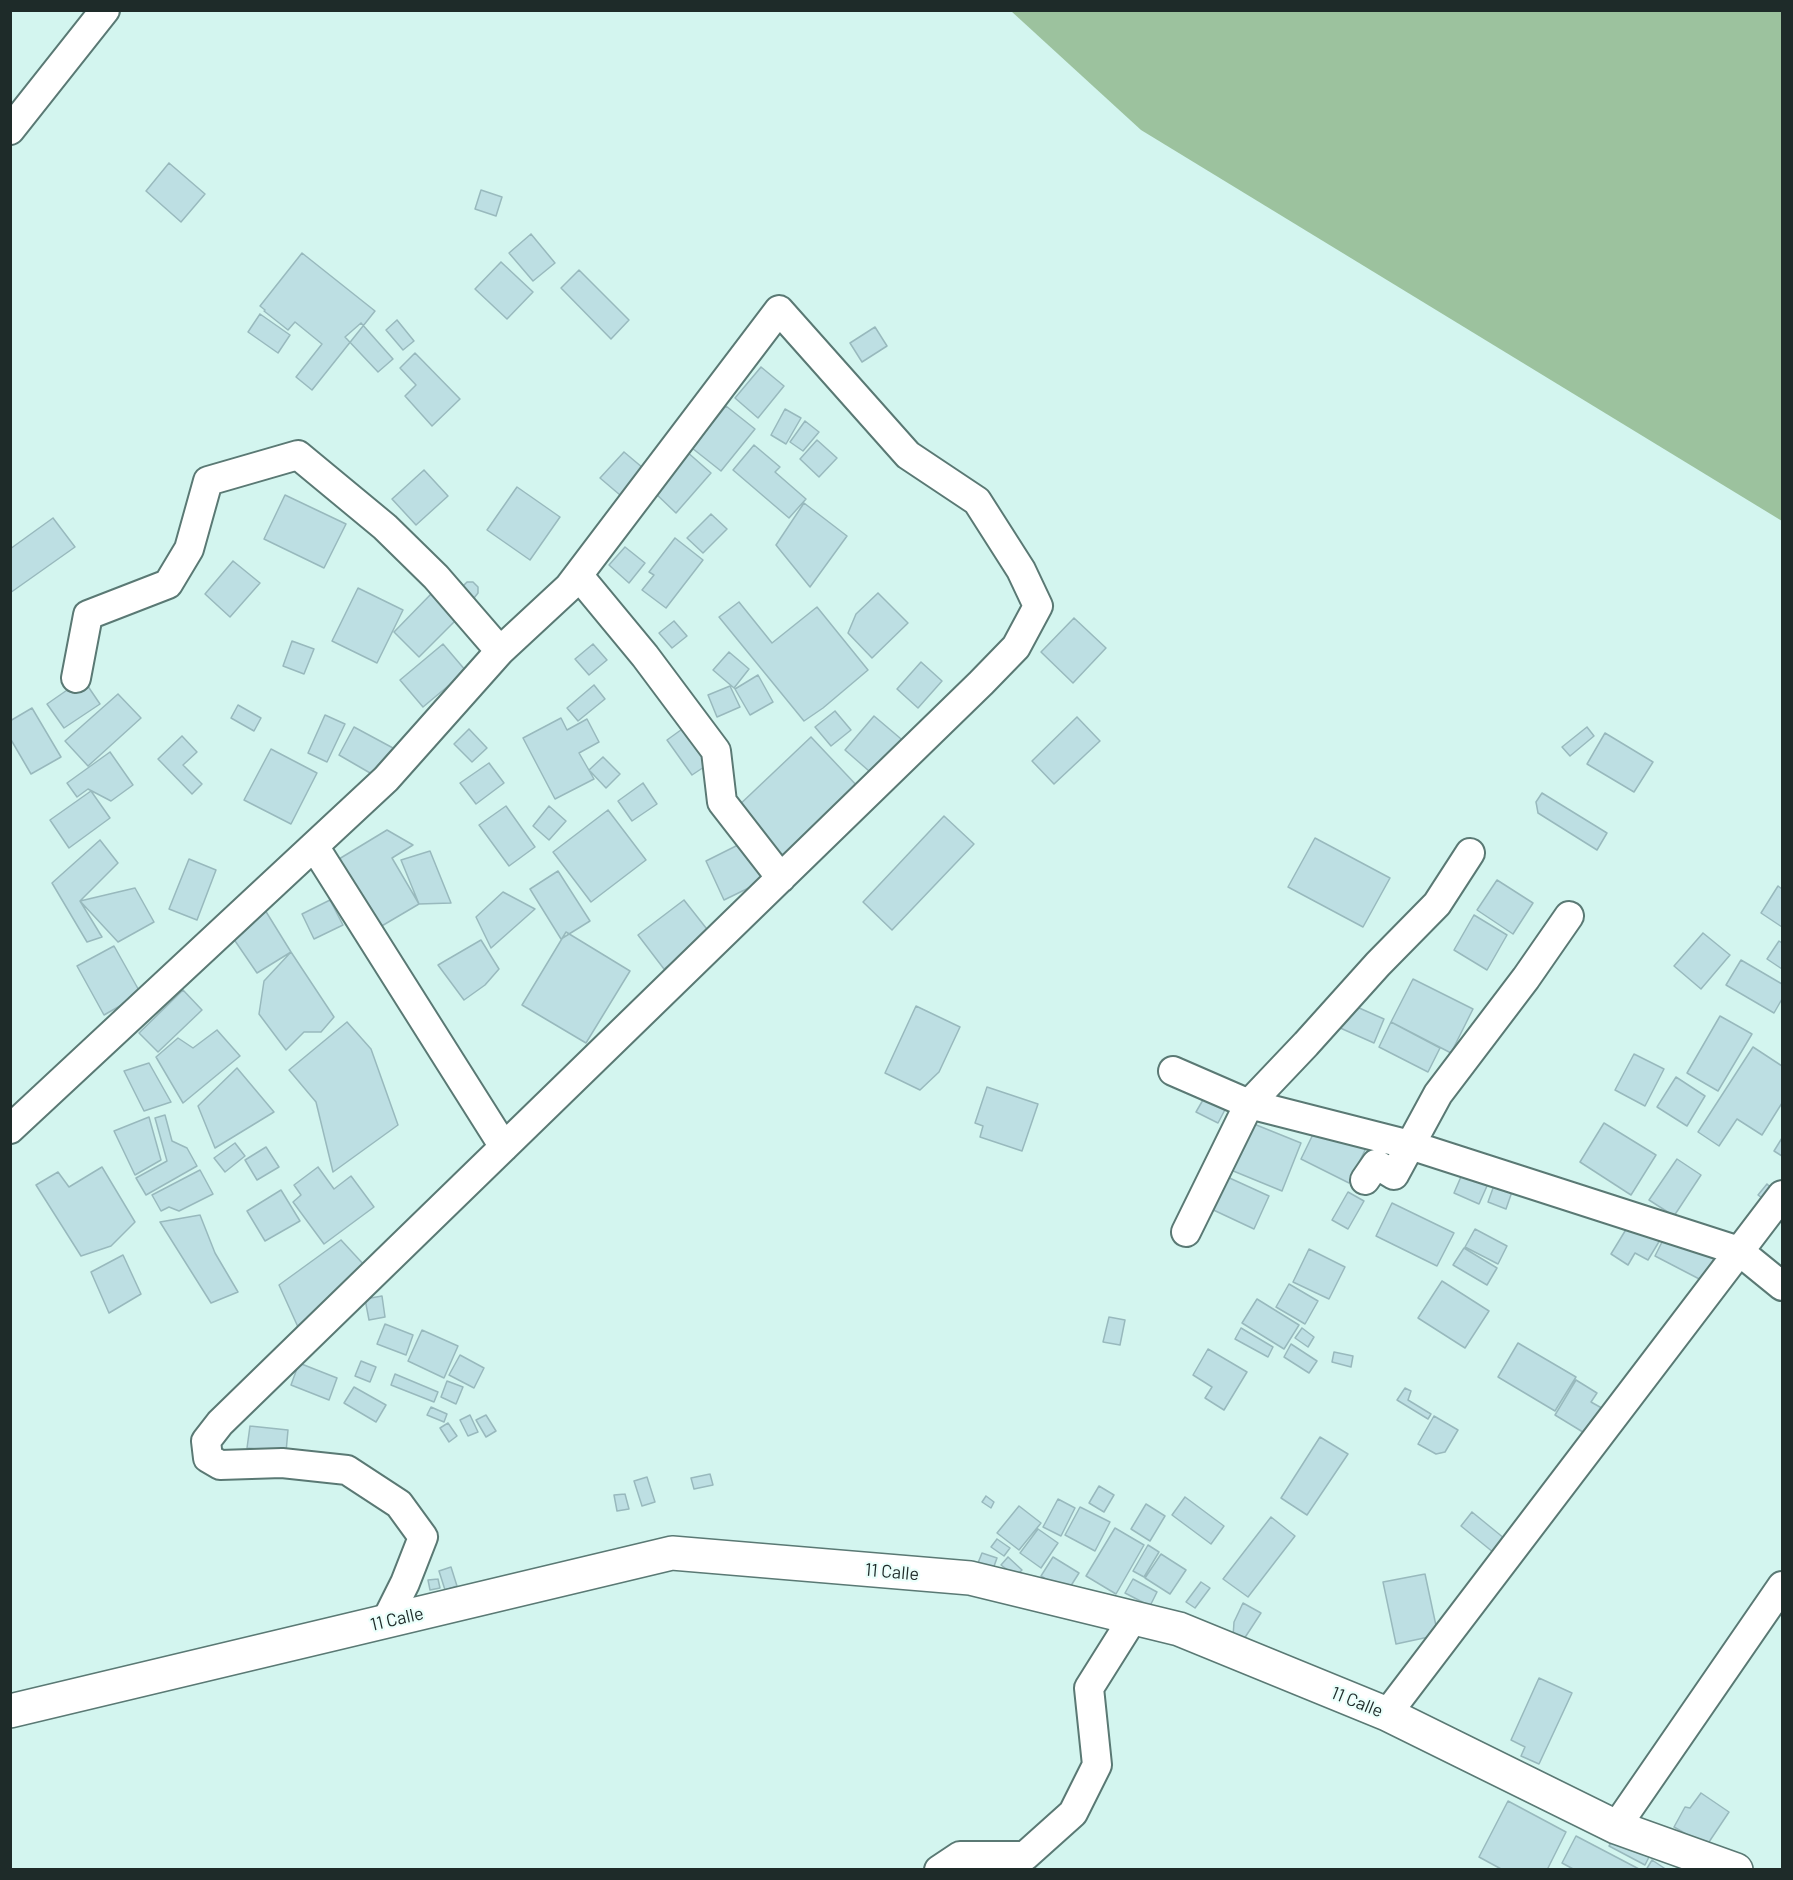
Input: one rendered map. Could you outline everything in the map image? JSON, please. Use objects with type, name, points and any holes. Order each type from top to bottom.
[{"type":"street","points":[[10,130],[105,10]]},
{"type":"street","points":[[10,1129],[386,778],[500,651],[568,587],[779,310],[908,455],[977,501],[1021,570],[1038,606],[1016,647],[220,1423],[206,1441],[208,1458],[220,1465],[282,1463],[347,1470],[399,1504],[423,1538],[405,1583],[386,1621]]},
{"type":"street","points":[[76,678],[88,615],[168,584],[189,549],[208,481],[298,455],[385,527],[436,577],[500,651]]},
{"type":"street","points":[[578,575],[645,657],[716,751],[722,802],[781,878]]},
{"type":"street","points":[[314,846],[504,1147]]},
{"type":"street","points":[[1186,1232],[1249,1104],[1378,964],[1437,904],[1470,853]]},
{"type":"street","points":[[1365,1180],[1376,1164],[1394,1175],[1438,1094],[1526,978],[1569,916]]},
{"type":"street","points":[[1173,1071],[1249,1104],[1410,1145],[1739,1251],[1782,1286]]},
{"type":"street","points":[[1387,1714],[1782,1195]]},
{"type":"street","name":"11 Calle","points":[[10,1711],[672,1553],[970,1578],[1179,1629],[1387,1714],[1616,1827],[1736,1869]]},
{"type":"street","points":[[1616,1827],[1782,1586]]},
{"type":"street","points":[[939,1869],[960,1856],[1025,1856],[1073,1813],[1097,1765],[1089,1688],[1133,1618]]},
{"type":"green space","points":[[1011,11],[1782,11],[1782,521],[1141,130]]},
{"type":"building","points":[[169,163],[205,194],[181,222],[146,191]]},
{"type":"building","points":[[481,190],[502,197],[496,216],[475,209]]},
{"type":"building","points":[[531,234],[555,263],[533,281],[509,253]]},
{"type":"building","points":[[302,253],[375,311],[312,390],[296,377],[322,344],[295,322],[288,330],[260,306]]},
{"type":"building","points":[[501,262],[533,292],[507,319],[475,289]]},
{"type":"building","points":[[579,270],[629,320],[611,339],[561,288]]},
{"type":"building","points":[[260,314],[290,335],[278,353],[248,332]]},
{"type":"building","points":[[397,320],[414,341],[403,350],[386,330]]},
{"type":"building","points":[[361,323],[393,359],[378,372],[345,337]]},
{"type":"building","points":[[875,327],[887,346],[862,362],[850,343]]},
{"type":"building","points":[[415,353],[460,399],[432,426],[405,396],[416,385],[400,368]]},
{"type":"building","points":[[761,367],[784,386],[758,418],[735,398]]},
{"type":"building","points":[[726,406],[755,429],[721,471],[692,448]]},
{"type":"building","points":[[785,409],[801,418],[786,444],[771,435]]},
{"type":"building","points":[[805,421],[819,432],[803,451],[790,442]]},
{"type":"building","points":[[817,440],[837,458],[819,477],[800,459]]},
{"type":"building","points":[[754,445],[780,467],[775,472],[806,499],[789,518],[733,470]]},
{"type":"building","points":[[686,451],[711,473],[676,513],[653,491]]},
{"type":"building","points":[[624,452],[643,468],[620,495],[600,478]]},
{"type":"building","points":[[424,470],[448,496],[416,525],[392,499]]},
{"type":"building","points":[[517,487],[560,517],[530,560],[487,530]]},
{"type":"building","points":[[285,495],[346,524],[324,568],[264,539]]},
{"type":"building","points":[[804,503],[847,536],[810,587],[776,545]]},
{"type":"building","points":[[711,514],[727,529],[703,553],[687,538]]},
{"type":"building","points":[[53,518],[75,547],[10,593],[10,549]]},
{"type":"building","points":[[675,538],[703,560],[666,608],[642,590],[654,575],[649,572]]},
{"type":"building","points":[[625,547],[645,563],[629,583],[609,565]]},
{"type":"building","points":[[233,561],[260,583],[230,617],[205,594]]},
{"type":"building","points":[[467,582],[473,582],[478,587],[478,593],[474,598],[470,598],[462,587]]},
{"type":"building","points":[[358,588],[403,610],[377,663],[332,641]]},
{"type":"building","points":[[432,593],[458,618],[419,657],[394,632]]},
{"type":"building","points":[[878,593],[908,623],[872,658],[848,633],[856,614]]},
{"type":"building","points":[[739,602],[772,643],[817,607],[868,670],[804,721],[719,617]]},
{"type":"building","points":[[1074,618],[1106,648],[1073,683],[1041,652]]},
{"type":"building","points":[[674,621],[687,636],[672,648],[659,633]]},
{"type":"building","points":[[292,641],[314,649],[304,674],[283,666]]},
{"type":"building","points":[[443,644],[466,671],[423,707],[400,680]]},
{"type":"building","points":[[593,644],[607,660],[589,675],[575,659]]},
{"type":"building","points":[[729,652],[749,669],[734,688],[713,670]]},
{"type":"building","points":[[921,662],[942,681],[918,708],[897,689]]},
{"type":"building","points":[[758,675],[773,702],[750,715],[735,689]]},
{"type":"building","points":[[83,679],[100,704],[64,728],[47,704]]},
{"type":"building","points":[[594,685],[605,699],[578,721],[567,708]]},
{"type":"building","points":[[730,686],[740,707],[717,717],[708,695]]},
{"type":"building","points":[[118,694],[141,718],[88,766],[65,741]]},
{"type":"building","points":[[238,705],[261,718],[254,731],[231,718]]},
{"type":"building","points":[[32,708],[61,757],[31,774],[10,738],[10,721]]},
{"type":"building","points":[[835,711],[851,730],[831,746],[815,727]]},
{"type":"building","points":[[325,715],[345,724],[327,762],[308,753]]},
{"type":"building","points":[[874,716],[907,744],[877,778],[845,750]]},
{"type":"building","points":[[1077,717],[1100,741],[1054,784],[1032,761]]},
{"type":"building","points":[[561,718],[567,730],[587,719],[599,742],[579,753],[594,779],[555,799],[523,738]]},
{"type":"building","points":[[354,727],[393,748],[377,777],[339,755]]},
{"type":"building","points":[[685,727],[710,763],[692,775],[667,740]]},
{"type":"building","points":[[1587,727],[1594,736],[1570,756],[1562,747]]},
{"type":"building","points":[[469,729],[487,748],[472,762],[454,744]]},
{"type":"building","points":[[1605,733],[1653,762],[1634,792],[1587,764]]},
{"type":"building","points":[[182,736],[197,752],[183,765],[202,784],[192,794],[158,759]]},
{"type":"building","points":[[811,737],[860,789],[785,861],[735,809]]},
{"type":"building","points":[[271,749],[317,773],[291,824],[244,800]]},
{"type":"building","points":[[110,752],[133,785],[111,801],[88,789],[77,797],[67,783]]},
{"type":"building","points":[[603,757],[620,774],[606,788],[589,770]]},
{"type":"building","points":[[489,763],[504,783],[476,804],[460,783]]},
{"type":"building","points":[[643,783],[657,804],[632,821],[618,801]]},
{"type":"building","points":[[91,791],[110,818],[69,848],[50,820]]},
{"type":"building","points":[[1542,793],[1607,833],[1597,850],[1538,813],[1536,802]]},
{"type":"building","points":[[506,806],[535,847],[509,866],[479,825]]},
{"type":"building","points":[[549,806],[566,821],[549,840],[533,826]]},
{"type":"building","points":[[608,810],[646,860],[591,902],[553,852]]},
{"type":"building","points":[[944,816],[974,844],[892,930],[863,902]]},
{"type":"building","points":[[387,830],[413,845],[392,858],[419,904],[380,927],[339,859]]},
{"type":"building","points":[[1315,838],[1390,878],[1363,927],[1288,887]]},
{"type":"building","points":[[100,840],[118,863],[80,901],[102,937],[87,942],[52,883]]},
{"type":"building","points":[[746,841],[765,880],[724,900],[706,861]]},
{"type":"building","points":[[430,851],[451,903],[419,904],[401,860]]},
{"type":"building","points":[[189,859],[216,870],[197,920],[169,909]]},
{"type":"building","points":[[558,871],[590,921],[561,939],[530,889]]},
{"type":"building","points":[[1497,880],[1533,903],[1513,934],[1477,910]]},
{"type":"building","points":[[1778,886],[1782,889],[1782,927],[1761,913]]},
{"type":"building","points":[[135,888],[154,922],[118,942],[80,901]]},
{"type":"building","points":[[503,892],[535,909],[491,948],[476,917]]},
{"type":"building","points":[[330,900],[343,925],[314,939],[302,914]]},
{"type":"building","points":[[684,900],[710,933],[664,969],[638,935]]},
{"type":"building","points":[[265,910],[291,952],[257,973],[231,935]]},
{"type":"building","points":[[1474,915],[1507,935],[1487,970],[1454,950]]},
{"type":"building","points":[[566,932],[630,971],[586,1043],[522,1005]]},
{"type":"building","points":[[1703,933],[1730,955],[1701,989],[1674,966]]},
{"type":"building","points":[[481,940],[499,969],[485,985],[464,1000],[438,965]]},
{"type":"building","points":[[1779,941],[1782,943],[1782,969],[1767,959]]},
{"type":"building","points":[[114,946],[141,994],[104,1015],[77,966]]},
{"type":"building","points":[[291,952],[334,1017],[321,1032],[304,1032],[286,1050],[259,1014],[264,981]]},
{"type":"building","points":[[1741,960],[1782,984],[1782,999],[1774,1013],[1726,985]]},
{"type":"building","points":[[1413,979],[1473,1009],[1451,1053],[1391,1022]]},
{"type":"building","points":[[183,990],[202,1010],[158,1052],[139,1033]]},
{"type":"building","points":[[1348,1003],[1384,1019],[1374,1043],[1338,1027]]},
{"type":"building","points":[[916,1006],[960,1027],[939,1072],[920,1090],[885,1073]]},
{"type":"building","points":[[1720,1016],[1752,1034],[1718,1091],[1687,1073]]},
{"type":"building","points":[[347,1022],[371,1049],[398,1125],[333,1172],[316,1102],[289,1070]]},
{"type":"building","points":[[1391,1022],[1440,1048],[1428,1072],[1379,1047]]},
{"type":"building","points":[[217,1030],[240,1056],[183,1103],[156,1057],[178,1038],[193,1048]]},
{"type":"building","points":[[1753,1047],[1782,1066],[1782,1103],[1762,1135],[1737,1119],[1719,1146],[1698,1132]]},
{"type":"building","points":[[1634,1054],[1664,1069],[1645,1106],[1615,1090]]},
{"type":"building","points":[[149,1063],[171,1102],[144,1111],[124,1071]]},
{"type":"building","points":[[237,1068],[274,1112],[215,1148],[198,1106]]},
{"type":"building","points":[[1676,1077],[1705,1096],[1687,1126],[1657,1107]]},
{"type":"building","points":[[987,1087],[1038,1104],[1022,1151],[980,1137],[983,1126],[975,1123]]},
{"type":"building","points":[[1207,1093],[1228,1104],[1218,1123],[1196,1112]]},
{"type":"building","points":[[165,1115],[172,1141],[187,1148],[197,1166],[146,1195],[136,1178],[167,1161],[155,1118]]},
{"type":"building","points":[[149,1117],[161,1160],[135,1175],[114,1131]]},
{"type":"building","points":[[1244,1120],[1301,1143],[1282,1191],[1226,1168]]},
{"type":"building","points":[[1604,1123],[1656,1155],[1631,1195],[1580,1162]]},
{"type":"building","points":[[1318,1124],[1366,1148],[1349,1183],[1301,1159]]},
{"type":"building","points":[[1782,1138],[1782,1156],[1774,1151]]},
{"type":"building","points":[[235,1143],[245,1156],[225,1172],[214,1158]]},
{"type":"building","points":[[266,1147],[279,1167],[257,1180],[245,1160]]},
{"type":"building","points":[[1677,1159],[1701,1175],[1674,1216],[1649,1200]]},
{"type":"building","points":[[1466,1165],[1491,1177],[1479,1204],[1454,1193]]},
{"type":"building","points":[[102,1167],[135,1222],[111,1246],[81,1256],[36,1185],[58,1172],[69,1187]]},
{"type":"building","points":[[318,1167],[334,1189],[351,1176],[374,1207],[324,1244],[293,1202],[301,1195],[294,1185]]},
{"type":"building","points":[[200,1170],[213,1194],[179,1211],[169,1207],[161,1211],[152,1195]]},
{"type":"building","points":[[1223,1175],[1269,1196],[1254,1229],[1207,1207]]},
{"type":"building","points":[[1497,1177],[1515,1183],[1506,1209],[1488,1202]]},
{"type":"building","points":[[1767,1184],[1777,1193],[1769,1203],[1758,1195]]},
{"type":"building","points":[[281,1190],[300,1221],[265,1241],[247,1211]]},
{"type":"building","points":[[1348,1192],[1364,1201],[1348,1229],[1332,1220]]},
{"type":"building","points":[[1392,1203],[1454,1233],[1437,1266],[1376,1236]]},
{"type":"building","points":[[200,1215],[215,1253],[238,1292],[211,1303],[160,1222]]},
{"type":"building","points":[[1633,1218],[1663,1235],[1648,1260],[1635,1253],[1628,1265],[1611,1254]]},
{"type":"building","points":[[1475,1229],[1507,1246],[1498,1264],[1465,1247]]},
{"type":"building","points":[[1667,1232],[1719,1259],[1707,1283],[1655,1256]]},
{"type":"building","points":[[341,1240],[366,1267],[298,1327],[279,1285]]},
{"type":"building","points":[[1464,1248],[1497,1268],[1487,1285],[1453,1265]]},
{"type":"building","points":[[1309,1249],[1345,1267],[1329,1299],[1293,1282]]},
{"type":"building","points":[[123,1255],[141,1294],[109,1313],[91,1272]]},
{"type":"building","points":[[1442,1281],[1489,1311],[1465,1348],[1418,1318]]},
{"type":"building","points":[[1289,1284],[1318,1301],[1305,1324],[1276,1307]]},
{"type":"building","points":[[382,1296],[385,1317],[369,1320],[365,1299]]},
{"type":"building","points":[[1257,1299],[1299,1325],[1284,1349],[1242,1323]]},
{"type":"building","points":[[1109,1317],[1125,1320],[1120,1345],[1103,1342]]},
{"type":"building","points":[[385,1324],[413,1335],[406,1355],[377,1344]]},
{"type":"building","points":[[1241,1328],[1273,1347],[1268,1357],[1235,1339]]},
{"type":"building","points":[[1302,1328],[1314,1337],[1308,1347],[1295,1338]]},
{"type":"building","points":[[422,1330],[458,1346],[444,1378],[408,1361]]},
{"type":"building","points":[[1518,1343],[1576,1377],[1555,1411],[1498,1377]]},
{"type":"building","points":[[1291,1344],[1317,1361],[1309,1373],[1284,1357]]},
{"type":"building","points":[[1208,1349],[1247,1372],[1224,1410],[1205,1398],[1212,1387],[1193,1375]]},
{"type":"building","points":[[1334,1352],[1353,1356],[1351,1367],[1332,1362]]},
{"type":"building","points":[[460,1355],[484,1368],[474,1388],[449,1375]]},
{"type":"building","points":[[361,1361],[376,1367],[370,1382],[355,1376]]},
{"type":"building","points":[[299,1363],[337,1378],[329,1400],[291,1385]]},
{"type":"building","points":[[395,1374],[438,1392],[434,1402],[391,1385]]},
{"type":"building","points":[[1576,1380],[1597,1393],[1591,1402],[1607,1411],[1591,1437],[1555,1415]]},
{"type":"building","points":[[447,1381],[463,1387],[456,1404],[441,1397]]},
{"type":"building","points":[[354,1387],[386,1405],[376,1422],[344,1403]]},
{"type":"building","points":[[1405,1388],[1411,1391],[1408,1400],[1431,1414],[1428,1419],[1397,1400]]},
{"type":"building","points":[[431,1407],[447,1414],[444,1422],[427,1415]]},
{"type":"building","points":[[470,1415],[478,1432],[468,1436],[460,1420]]},
{"type":"building","points":[[486,1415],[496,1431],[486,1437],[476,1420]]},
{"type":"building","points":[[1434,1416],[1458,1430],[1445,1452],[1436,1454],[1418,1444]]},
{"type":"building","points":[[448,1423],[457,1436],[449,1442],[440,1428]]},
{"type":"building","points":[[250,1426],[288,1430],[286,1452],[247,1448]]},
{"type":"building","points":[[1320,1437],[1348,1454],[1307,1515],[1281,1498]]},
{"type":"building","points":[[710,1474],[713,1485],[694,1489],[691,1478]]},
{"type":"building","points":[[647,1477],[655,1502],[642,1506],[634,1481]]},
{"type":"building","points":[[1099,1486],[1114,1495],[1104,1512],[1089,1503]]},
{"type":"building","points":[[625,1494],[629,1509],[617,1511],[614,1495]]},
{"type":"building","points":[[986,1496],[994,1502],[991,1508],[982,1502]]},
{"type":"building","points":[[1185,1497],[1224,1526],[1211,1544],[1172,1515]]},
{"type":"building","points":[[1058,1499],[1075,1508],[1061,1536],[1043,1527]]},
{"type":"building","points":[[1146,1504],[1165,1516],[1150,1541],[1131,1529]]},
{"type":"building","points":[[1019,1506],[1041,1523],[1019,1550],[997,1533]]},
{"type":"building","points":[[1080,1507],[1110,1522],[1095,1551],[1065,1535]]},
{"type":"building","points":[[1472,1512],[1510,1543],[1499,1557],[1461,1526]]},
{"type":"building","points":[[1271,1517],[1295,1536],[1248,1597],[1223,1579]]},
{"type":"building","points":[[1115,1528],[1144,1545],[1116,1594],[1086,1576]]},
{"type":"building","points":[[1038,1529],[1058,1543],[1041,1568],[1020,1553]]},
{"type":"building","points":[[997,1539],[1010,1548],[1004,1556],[991,1547]]},
{"type":"building","points":[[1148,1545],[1159,1552],[1144,1577],[1133,1571]]},
{"type":"building","points":[[982,1553],[997,1558],[993,1569],[978,1563]]},
{"type":"building","points":[[1161,1554],[1186,1570],[1170,1594],[1145,1578]]},
{"type":"building","points":[[1008,1557],[1022,1570],[1016,1576],[1001,1565]]},
{"type":"building","points":[[1053,1557],[1079,1573],[1067,1592],[1041,1576]]},
{"type":"building","points":[[451,1567],[457,1586],[445,1590],[439,1571]]},
{"type":"building","points":[[1425,1574],[1438,1635],[1396,1644],[1383,1582]]},
{"type":"building","points":[[438,1579],[440,1588],[430,1590],[428,1580]]},
{"type":"building","points":[[1133,1579],[1157,1592],[1150,1606],[1125,1593]]},
{"type":"building","points":[[1201,1582],[1210,1588],[1195,1608],[1186,1602]]},
{"type":"building","points":[[1243,1603],[1261,1613],[1244,1639],[1233,1637],[1234,1622]]},
{"type":"building","points":[[1539,1678],[1572,1693],[1539,1764],[1521,1756],[1525,1747],[1511,1740]]},
{"type":"building","points":[[1701,1793],[1729,1812],[1709,1842],[1693,1838],[1674,1827],[1685,1807],[1690,1808]]},
{"type":"building","points":[[1508,1801],[1566,1832],[1547,1870],[1503,1870],[1479,1857]]},
{"type":"building","points":[[1576,1836],[1639,1870],[1575,1870],[1562,1863]]},
{"type":"building","points":[[1614,1838],[1649,1857],[1645,1865],[1609,1846]]},
{"type":"building","points":[[1652,1860],[1667,1870],[1646,1870]]}]
